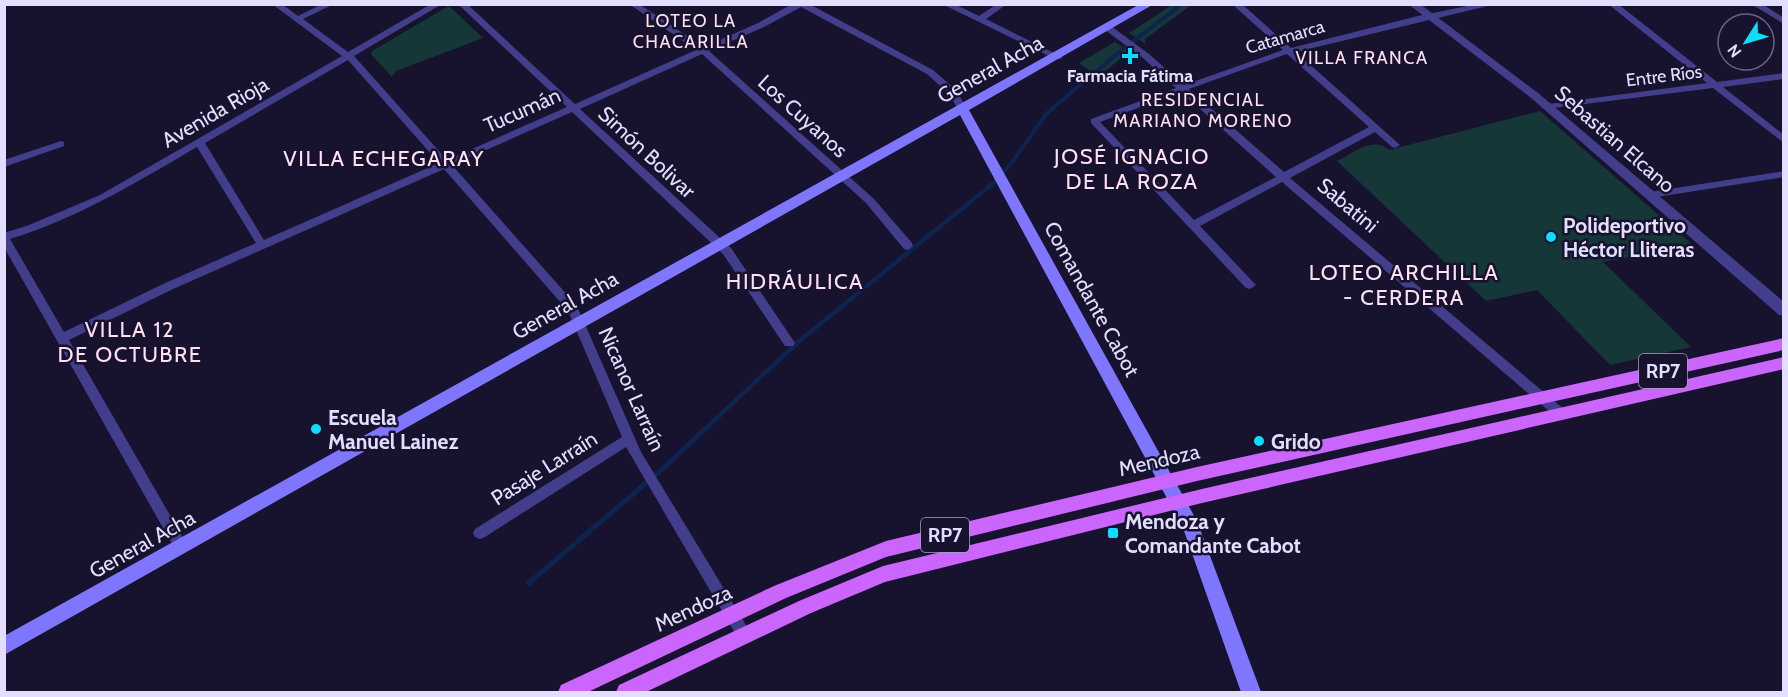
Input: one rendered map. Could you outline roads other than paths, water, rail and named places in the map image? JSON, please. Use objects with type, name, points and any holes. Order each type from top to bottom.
[{"type":"main road","name":"General Acha","points":[[4,646],[1149,4]]},
{"type":"main road","name":"Comandante Cabot","points":[[963,110],[1191,526],[1251,693]]},
{"type":"main road","name":"Mendoza","points":[[568,693],[732,615],[878,552],[1166,482],[1784,344]]},
{"type":"main road","name":"RP7","points":[[626,693],[744,635],[860,582],[883,574],[1178,502],[1784,363]]},
{"type":"street","name":"Nicanor Larraín","points":[[276,4],[348,56],[573,309],[636,454],[744,635]]},
{"type":"street","points":[[297,19],[330,4]]},
{"type":"street","name":"Avenida Rioja","points":[[5,237],[33,228],[104,197],[438,4]]},
{"type":"street","name":"Simón Bolivar","points":[[462,4],[727,250],[789,342]]},
{"type":"street","name":"Los Cuyanos","points":[[633,4],[702,51],[870,201],[908,246]]},
{"type":"street","name":"Tucumán","points":[[62,338],[262,245],[761,25],[800,4]]},
{"type":"street","name":"Comandante Cabot","points":[[800,4],[930,72],[952,91],[963,110]]},
{"type":"street","points":[[946,4],[1058,57]]},
{"type":"street","points":[[979,20],[1003,4]]},
{"type":"street","points":[[1236,4],[1395,146]]},
{"type":"street","name":"Sebastian Elcano","points":[[1413,4],[1548,107],[1784,311]]},
{"type":"street","name":"Catamarca","points":[[1193,225],[1094,121],[1288,51],[1492,4]]},
{"type":"street","points":[[1612,4],[1784,140]]},
{"type":"street","points":[[1755,4],[1784,22]]},
{"type":"street","name":"Sabatini","points":[[1108,28],[1146,56],[1283,177],[1561,414]]},
{"type":"street","name":"Entre Ríos","points":[[1548,107],[1784,76]]},
{"type":"street","points":[[1250,285],[1193,225],[1375,128]]},
{"type":"street","points":[[199,142],[262,245]]},
{"type":"street","points":[[4,164],[61,144]]},
{"type":"street","points":[[1650,195],[1784,174]]},
{"type":"street","points":[[5,237],[181,547]]},
{"type":"street","name":"Pasaje Larraín","points":[[480,533],[629,439]]},
{"type":"waterway","points":[[990,187],[1010,165],[1047,113],[1118,53],[1182,4]]},
{"type":"waterway","points":[[719,416],[798,342],[991,185]]},
{"type":"waterway","points":[[529,583],[667,465],[721,414]]},
{"type":"place","name":"Farmacia Fátima","points":[[1130,56]]},
{"type":"place","name":"Polideportivo Héctor Lliteras","points":[[1551,237]]},
{"type":"place","name":"Escuela Manuel Lainez","points":[[316,429]]},
{"type":"place","name":"Grido","points":[[1259,441]]},
{"type":"place","name":"Mendoza y Comandante Cabot","points":[[1113,533]]},
{"type":"district","name":"LOTEO LA CHACARILLA","points":[[691,31]]},
{"type":"district","name":"VILLA FRANCA","points":[[1362,58]]},
{"type":"district","name":"RESIDENCIAL MARIANO MORENO","points":[[1203,110]]},
{"type":"district","name":"VILLA ECHEGARAY","points":[[384,158]]},
{"type":"district","name":"JOSÉ IGNACIO DE LA ROZA","points":[[1132,168]]},
{"type":"district","name":"HIDRÁULICA","points":[[795,281]]},
{"type":"district","name":"LOTEO ARCHILLA - CERDERA","points":[[1404,284]]},
{"type":"district","name":"VILLA 12 DE OCTUBRE","points":[[130,342]]}]
